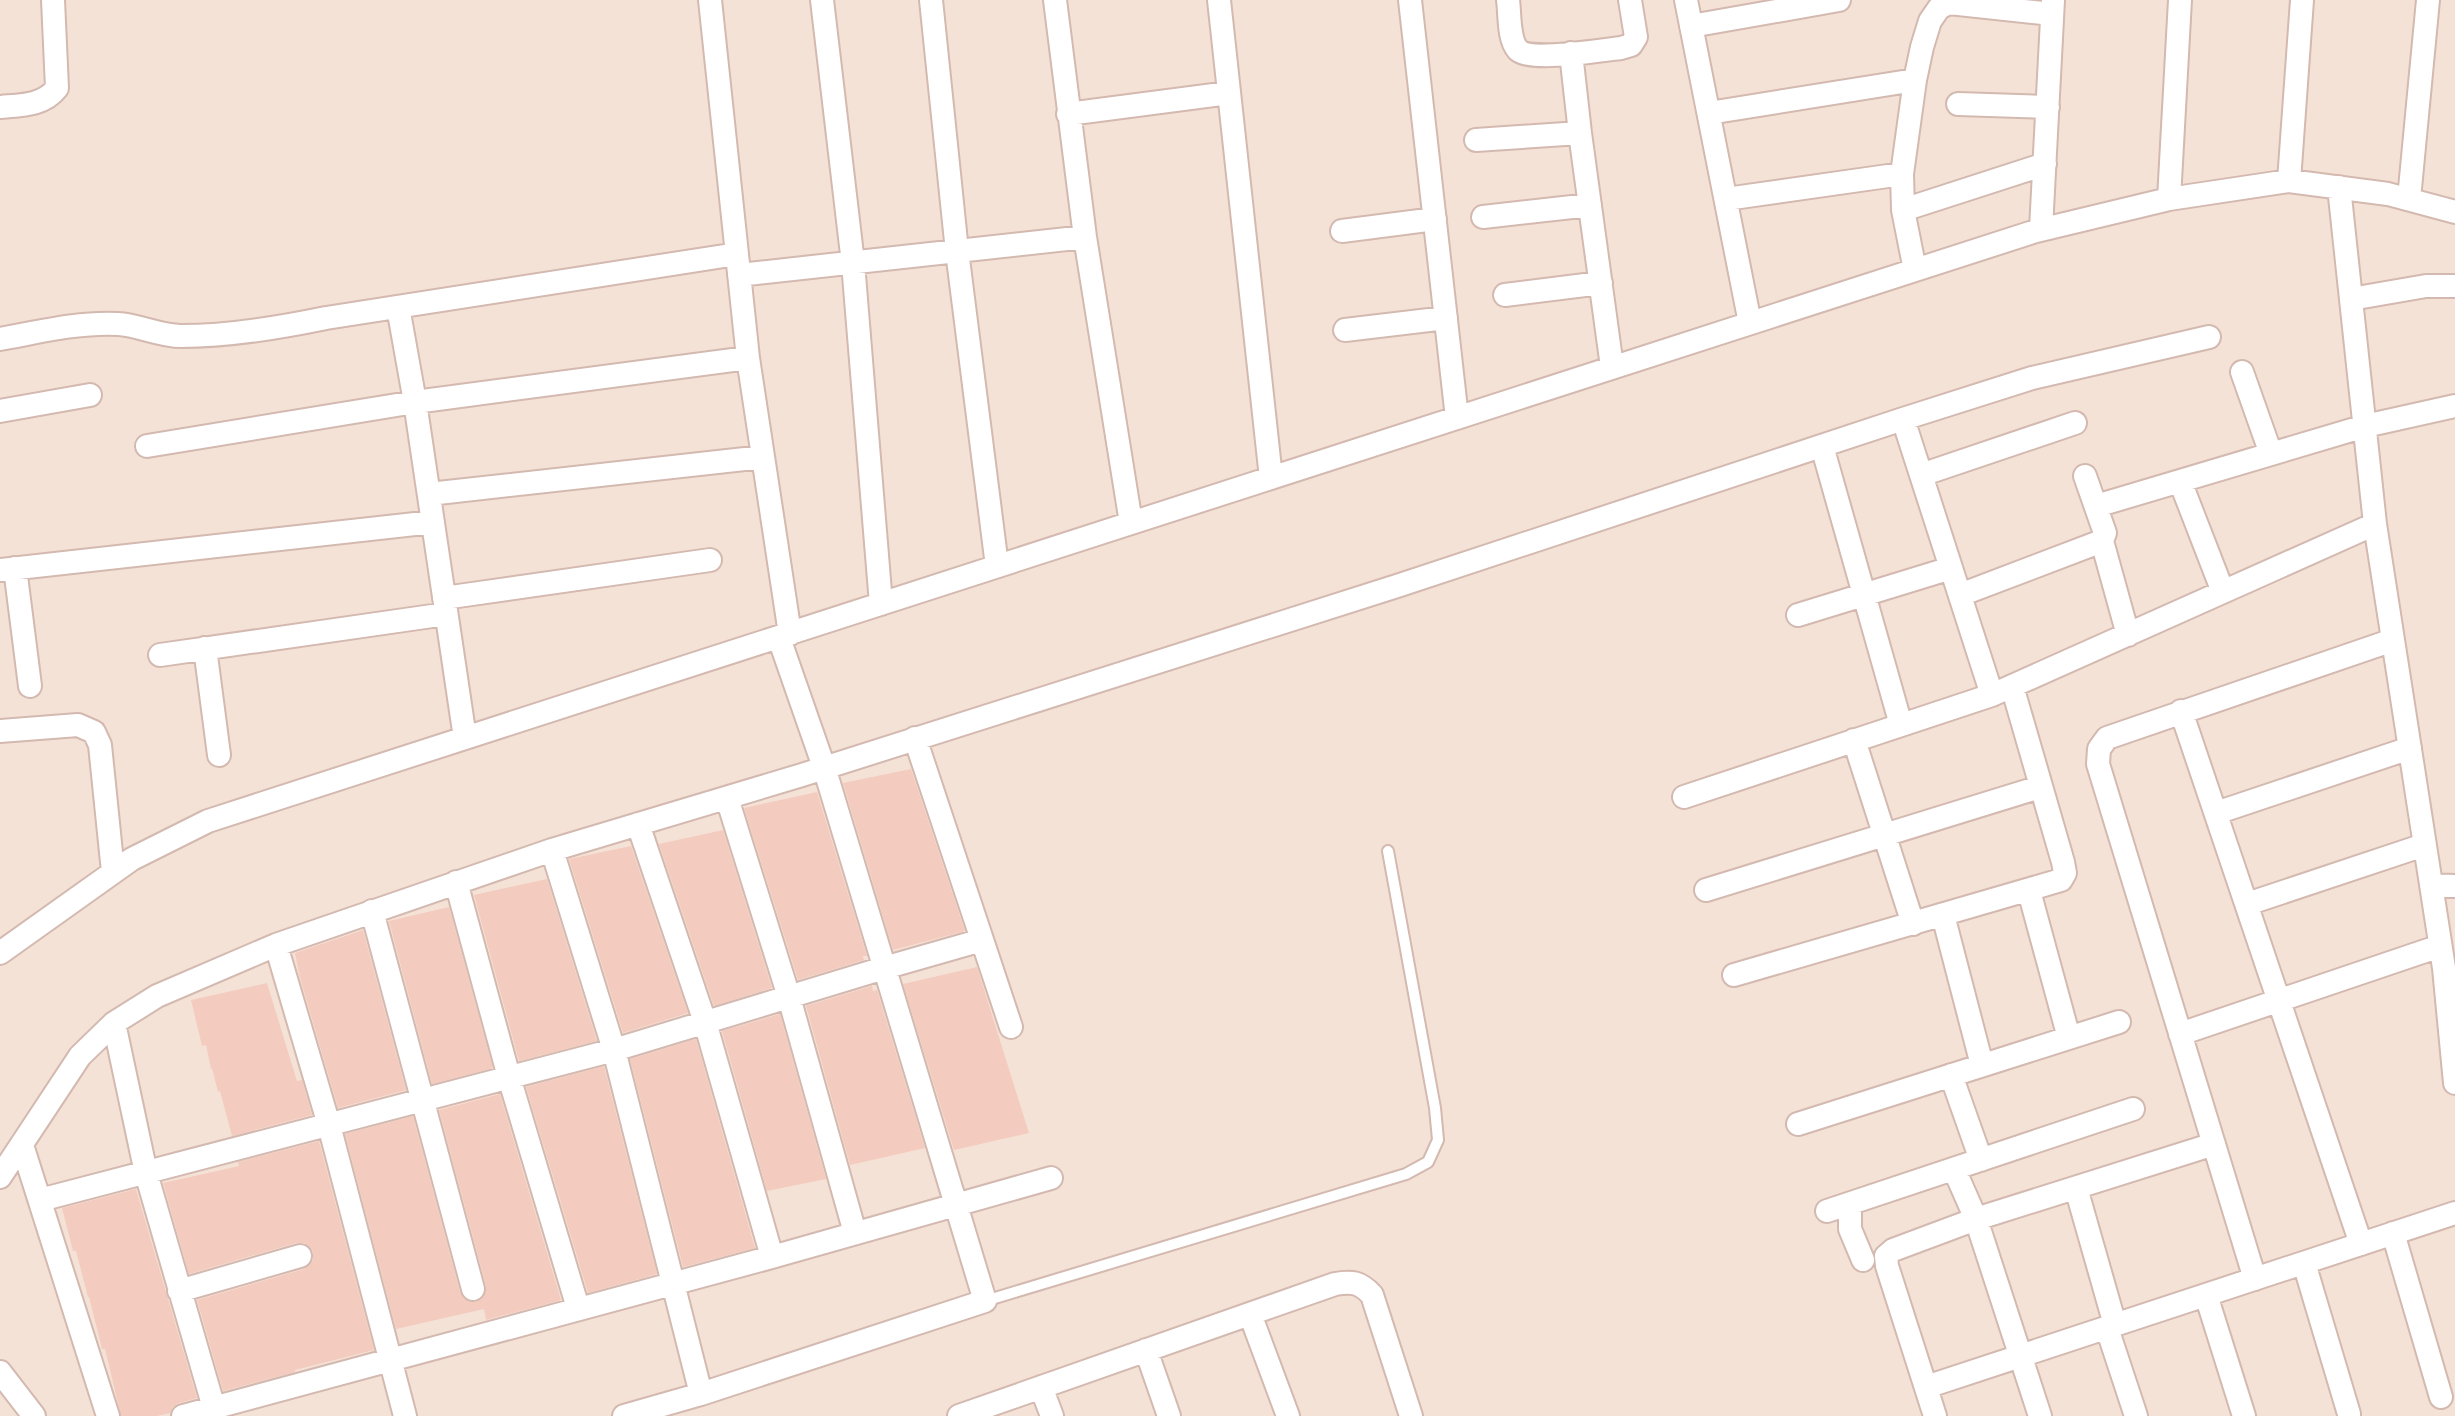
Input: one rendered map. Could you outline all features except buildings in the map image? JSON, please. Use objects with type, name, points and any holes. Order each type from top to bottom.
[{"type":"street","points":[[0,107],[41,102],[51,96],[57,88],[53,0]]},
{"type":"street","points":[[636,1414],[985,1301],[785,636],[763,457],[748,358],[710,0]]},
{"type":"street","points":[[822,0],[853,263],[881,604]]},
{"type":"street","points":[[931,0],[957,251],[997,566]]},
{"type":"street","points":[[1054,0],[1085,237],[1131,523]]},
{"type":"street","points":[[1219,0],[1271,478]]},
{"type":"street","points":[[1410,0],[1457,418]]},
{"type":"street","points":[[1508,0],[1512,36],[1518,50],[1527,55],[1571,53],[1631,45],[1636,37],[1630,0]]},
{"type":"street","points":[[1686,0],[1750,323]]},
{"type":"street","points":[[1691,26],[1839,0]]},
{"type":"street","points":[[2169,199],[2180,0]]},
{"type":"street","points":[[2289,181],[2302,0]]},
{"type":"street","points":[[2409,200],[2428,0]]},
{"type":"street","points":[[1915,270],[1903,210],[1902,174],[1915,80],[1930,21],[1939,8],[1949,3],[2053,7],[2041,229]]},
{"type":"street","points":[[1571,53],[1612,367]]},
{"type":"street","points":[[1709,113],[1915,80]]},
{"type":"street","points":[[1068,114],[1229,93]]},
{"type":"street","points":[[1958,104],[2048,107]]},
{"type":"street","points":[[1476,140],[1580,133]]},
{"type":"street","points":[[1903,210],[2045,164]]},
{"type":"street","points":[[1726,199],[1902,174]]},
{"type":"street","points":[[0,953],[132,859],[208,821],[2041,229],[2169,199],[2289,181],[2388,194],[2455,212]]},
{"type":"street","points":[[2339,187],[2375,524],[2440,946],[2455,1083]]},
{"type":"street","points":[[1483,218],[1590,206]]},
{"type":"street","points":[[1342,231],[1435,219]]},
{"type":"street","points":[[0,339],[64,327],[104,324],[121,324],[178,336],[275,329],[398,307],[738,265],[853,263],[1085,237]]},
{"type":"street","points":[[1504,295],[1601,283]]},
{"type":"street","points":[[2351,299],[2426,286],[2455,286]]},
{"type":"street","points":[[398,307],[415,402],[465,738]]},
{"type":"street","points":[[1345,330],[1446,318]]},
{"type":"street","points":[[0,1177],[80,1056],[114,1023],[157,996],[276,945],[552,850],[727,798],[1397,586],[2032,378],[2209,337]]},
{"type":"street","points":[[147,447],[415,402],[748,358]]},
{"type":"street","points":[[2242,372],[2271,454]]},
{"type":"street","points":[[0,411],[90,395]]},
{"type":"street","points":[[2096,506],[2365,426],[2455,406]]},
{"type":"street","points":[[1734,975],[2029,891],[2061,880],[2065,873],[2040,786],[1960,595],[1903,419]]},
{"type":"street","points":[[1921,475],[2075,423]]},
{"type":"street","points":[[1822,446],[1902,725]]},
{"type":"street","points":[[429,494],[763,457]]},
{"type":"street","points":[[2085,476],[2105,533],[2102,541],[2128,635]]},
{"type":"street","points":[[2180,481],[2223,592]]},
{"type":"street","points":[[30,686],[8,569],[433,522]]},
{"type":"street","points":[[1684,797],[2002,691],[2375,524]]},
{"type":"street","points":[[1960,595],[2102,541]]},
{"type":"street","points":[[160,655],[710,560]]},
{"type":"street","points":[[1798,615],[1951,568]]},
{"type":"street","points":[[2255,1279],[2098,764],[2099,749],[2107,738],[2393,640]]},
{"type":"street","points":[[205,648],[219,755]]},
{"type":"street","points":[[2181,711],[2361,1244]]},
{"type":"street","points":[[0,731],[78,725],[94,732],[100,745],[113,872]]},
{"type":"street","points":[[915,738],[1011,1027]]},
{"type":"street","points":[[1854,740],[1913,924]]},
{"type":"street","points":[[2216,813],[2410,748]]},
{"type":"street","points":[[1706,890],[2040,786]]},
{"type":"street","points":[[727,798],[789,997],[855,1233]]},
{"type":"street","points":[[638,824],[705,1022],[772,1257]]},
{"type":"street","points":[[2247,904],[2424,845]]},
{"type":"street","points":[[552,850],[614,1050],[671,1283],[701,1394]]},
{"type":"street","points":[[456,882],[509,1077],[578,1308]]},
{"type":"street","points":[[2431,885],[2455,886]]},
{"type":"street","points":[[2029,891],[2069,1038]]},
{"type":"street","points":[[372,911],[473,1289]]},
{"type":"street","points":[[1943,915],[1982,1065]]},
{"type":"street","points":[[40,1200],[614,1050],[982,940]]},
{"type":"street","points":[[276,945],[329,1125],[405,1416]]},
{"type":"street","points":[[2180,1034],[2440,946]]},
{"type":"street","points":[[1798,1124],[2119,1022]]},
{"type":"street","points":[[114,1023],[146,1173],[214,1408]]},
{"type":"street","points":[[1951,1075],[1981,1160]]},
{"type":"street","points":[[1827,1211],[2133,1109]]},
{"type":"street","points":[[1935,1416],[1887,1266],[1886,1256],[1893,1250],[1976,1219],[2214,1144]]},
{"type":"street","points":[[22,1145],[108,1416]]},
{"type":"street","points":[[1954,1169],[1976,1219],[2040,1416]]},
{"type":"street","points":[[183,1416],[772,1257],[1051,1178]]},
{"type":"street","points":[[2076,1188],[2136,1416]]},
{"type":"street","points":[[1850,1204],[1850,1228],[1863,1260]]},
{"type":"street","points":[[1926,1388],[2455,1213]]},
{"type":"street","points":[[2393,1233],[2441,1397]]},
{"type":"street","points":[[179,1291],[300,1256]]},
{"type":"street","points":[[2304,1263],[2349,1414]]},
{"type":"street","points":[[959,1416],[1335,1284],[1351,1281],[1363,1285],[1372,1295],[1411,1416]]},
{"type":"street","points":[[2206,1295],[2244,1416]]},
{"type":"street","points":[[1250,1314],[1288,1416]]},
{"type":"street","points":[[1146,1350],[1169,1416]]},
{"type":"street","points":[[0,1372],[34,1416]]},
{"type":"street","points":[[1041,1387],[1052,1416]]},
{"type":"lane","points":[[985,1301],[1406,1174],[1428,1162],[1438,1140],[1434,1108],[1388,851]]},
{"type":"shaded area","points":[[0,0],[2455,0],[2455,1416],[0,1416]]}]
